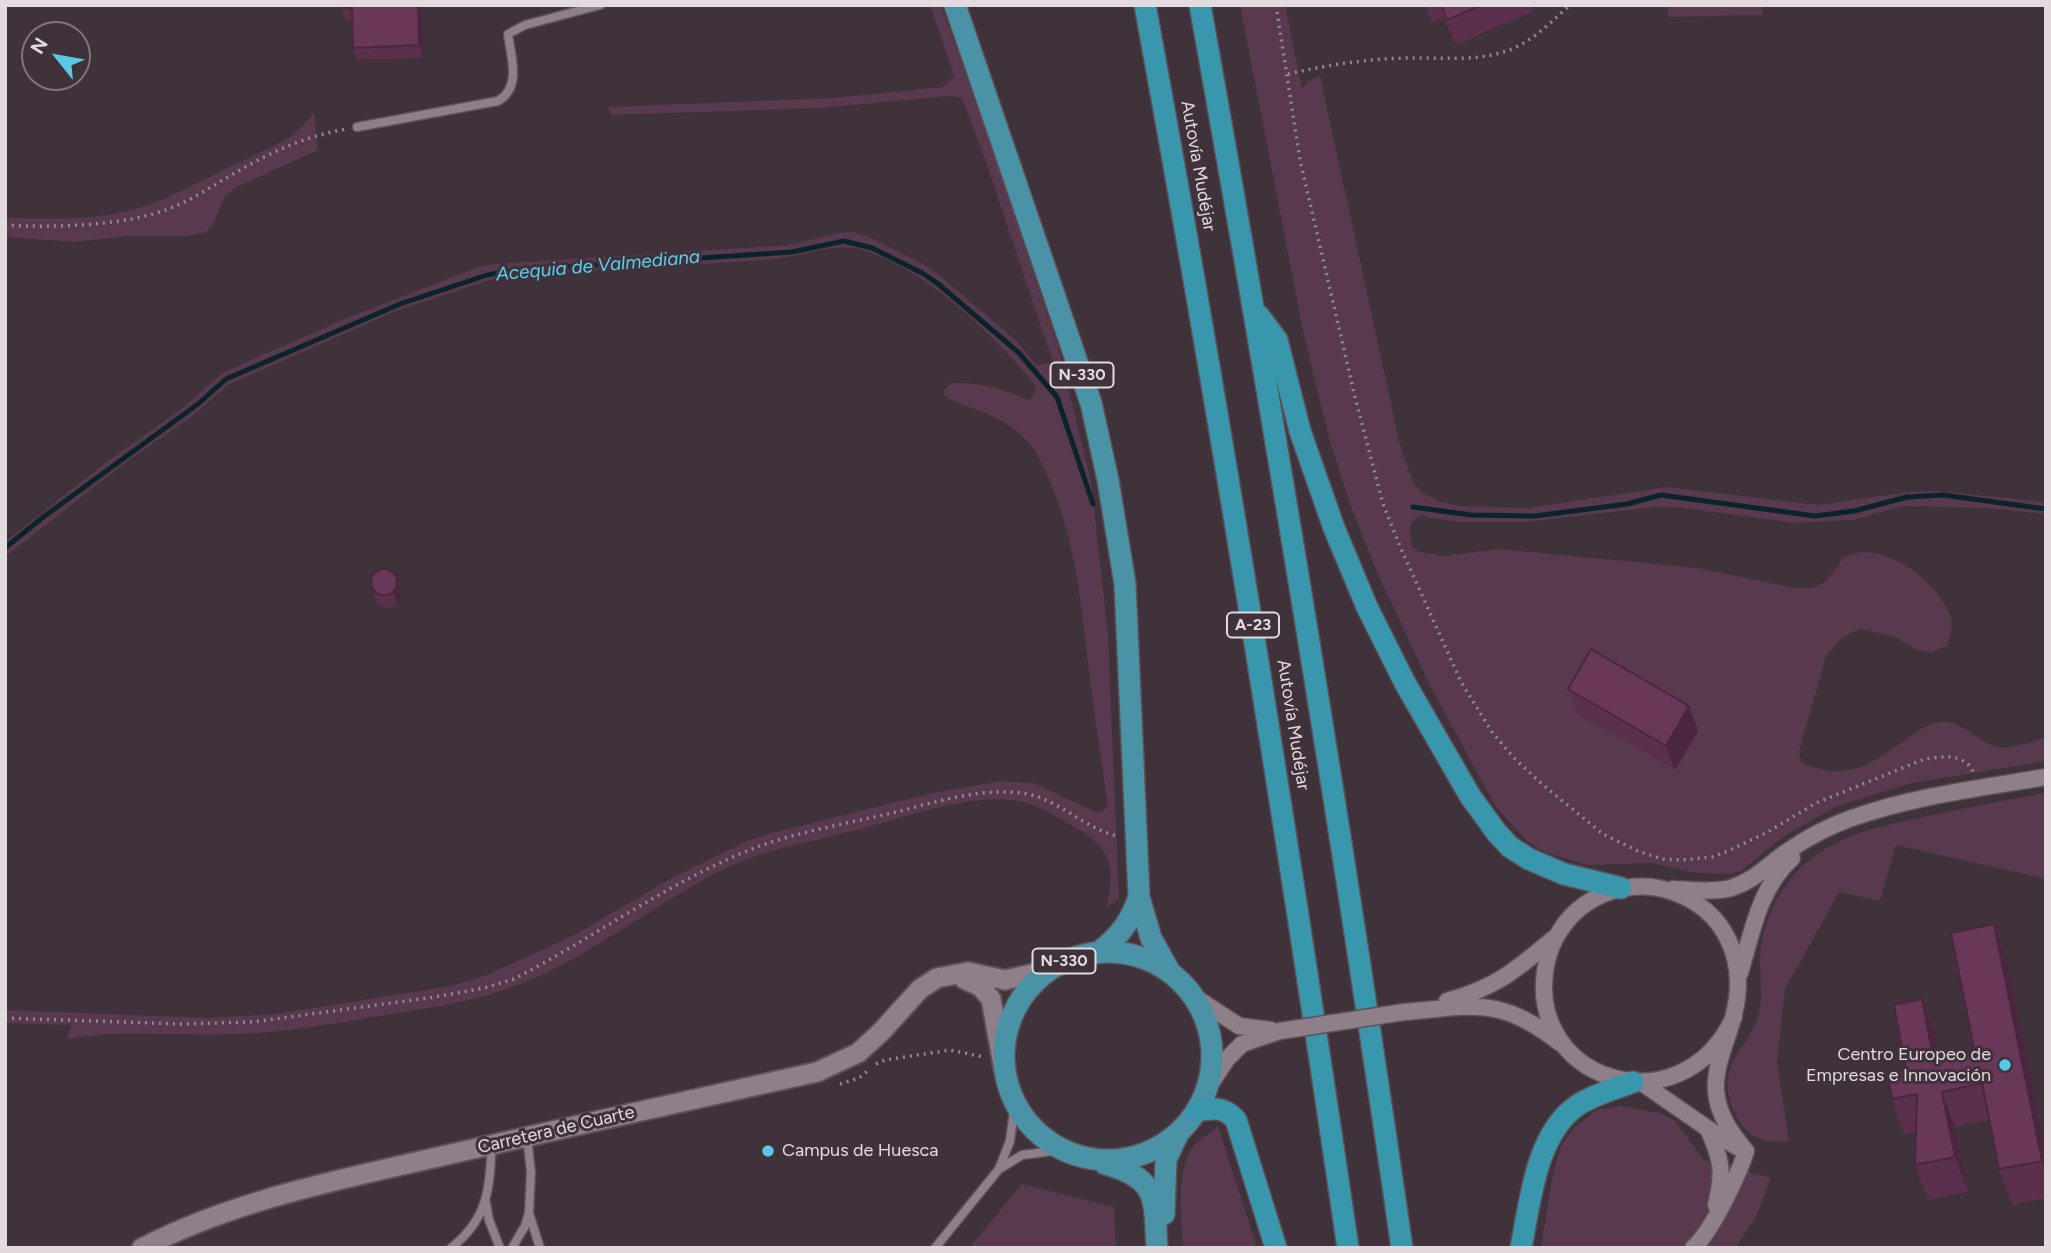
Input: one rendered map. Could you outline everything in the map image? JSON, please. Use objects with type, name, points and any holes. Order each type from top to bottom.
[{"type":"highway","name":"N-330","points":[[955,5],[1091,403],[1125,584],[1139,897],[1151,938],[1171,972],[1193,996],[1208,1025],[1211,1041],[1207,1089],[1196,1111],[1178,1133],[1166,1159],[1160,1248]]},
{"type":"highway","name":"Autovía Mudéjar","points":[[1145,5],[1262,674],[1348,1248]]},
{"type":"highway","name":"Autovía Mudéjar","points":[[1199,5],[1255,312],[1311,647],[1402,1248]]},
{"type":"highway","points":[[1255,312],[1277,340],[1288,391],[1304,442],[1334,528],[1367,607],[1405,683],[1470,796],[1510,847],[1529,859],[1564,874],[1621,888]]},
{"type":"highway","name":"N-330","points":[[1099,952],[1124,930],[1139,897]]},
{"type":"highway","name":"N-330","points":[[1160,1248],[1155,1207],[1147,1186],[1126,1170],[1061,1150],[1034,1130],[1015,1104],[997,1064],[1012,1014],[1027,989],[1049,970],[1081,954],[1099,952],[1129,953],[1171,972]]},
{"type":"highway","points":[[1521,1248],[1543,1151],[1553,1130],[1578,1105],[1638,1082]]},
{"type":"highway","points":[[1196,1111],[1214,1108],[1223,1110],[1236,1120],[1276,1248]]},
{"type":"highway","name":"N-330","points":[[1090,1159],[1121,1160],[1136,1156],[1151,1151],[1178,1133]]},
{"type":"street","points":[[1570,1051],[1557,1035],[1549,1016],[1544,995],[1544,974],[1557,935],[1569,918],[1584,905],[1621,888],[1642,886],[1712,891],[1740,885],[1784,854],[1850,819],[1871,812],[2046,777]]},
{"type":"street","points":[[1739,976],[1755,918],[1767,890],[1786,863],[1815,836]]},
{"type":"street","points":[[1662,888],[1691,900],[1715,919],[1731,946],[1739,976],[1739,997],[1717,1076],[1716,1093],[1726,1124],[1746,1152]]},
{"type":"street","points":[[1404,1012],[1489,987],[1506,977],[1557,935]]},
{"type":"street","points":[[946,975],[968,971],[1005,980],[1049,970]]},
{"type":"street","points":[[946,975],[981,987],[991,999],[997,1064]]},
{"type":"street","name":"Carretera de Cuarte","points":[[142,1248],[203,1221],[293,1191],[831,1067],[858,1052],[881,1032],[920,989],[946,975]]},
{"type":"street","points":[[1193,996],[1239,1026],[1280,1031]]},
{"type":"street","points":[[1207,1089],[1227,1059],[1242,1044],[1280,1031],[1404,1012],[1478,1006],[1503,1010],[1531,1022],[1598,1073],[1638,1082],[1661,1080],[1681,1074],[1698,1064],[1719,1043],[1734,1017]]},
{"type":"street","points":[[1638,1082],[1746,1152]]},
{"type":"street","points":[[1707,1231],[1718,1195],[1721,1170],[1721,1160],[1708,1128]]},
{"type":"street","points":[[1693,1248],[1707,1231],[1746,1152]]},
{"type":"lane","points":[[357,127],[498,102],[510,92],[513,82],[508,34],[525,25],[600,5]]},
{"type":"lane","points":[[935,1248],[999,1169],[1010,1141],[1015,1104]]},
{"type":"lane","points":[[512,1248],[529,1213],[531,1171],[526,1136]]},
{"type":"lane","points":[[492,1144],[486,1203],[489,1220],[500,1248]]},
{"type":"lane","points":[[999,1169],[1022,1155],[1061,1150]]},
{"type":"lane","points":[[451,1248],[471,1229],[486,1203]]},
{"type":"lane","points":[[529,1213],[540,1248]]},
{"type":"path","points":[[1276,5],[1300,160],[1355,397],[1383,504],[1461,682],[1492,732],[1513,757],[1603,834],[1640,852],[1663,859],[1696,859],[1728,851],[1816,803],[1922,760],[1940,756],[1965,762],[1972,769],[1979,789]]},
{"type":"path","points":[[1288,74],[1324,65],[1380,59],[1493,55],[1538,35],[1570,5]]},
{"type":"path","points":[[5,225],[113,222],[142,217],[171,208],[244,167],[309,138],[357,127]]},
{"type":"path","points":[[5,1018],[180,1024],[253,1022],[328,1014],[484,988],[523,974],[676,887],[756,848],[829,828],[987,792],[1037,796],[1106,834],[1137,837]]},
{"type":"path","points":[[836,1085],[859,1078],[878,1062],[950,1049],[997,1064]]},
{"type":"shaded area","points":[[930,5],[941,5],[994,153],[1058,346],[1091,481],[1108,635],[1119,899],[1106,908],[1111,881],[1108,860],[1103,850],[1085,834],[1027,803],[992,799],[973,801],[933,809],[748,859],[702,881],[552,970],[521,984],[462,1001],[313,1027],[241,1034],[110,1034],[67,1039],[71,1025],[5,1023],[5,1010],[209,1018],[275,1014],[451,986],[487,975],[576,934],[670,879],[747,841],[771,833],[937,792],[1001,781],[1033,783],[1096,812],[1103,811],[1108,806],[1077,580],[1067,530],[1050,482],[1034,450],[1019,433],[1001,421],[944,395],[944,390],[951,383],[961,383],[991,387],[1028,400],[1033,396],[1036,386],[979,325],[932,286],[883,257],[858,249],[838,248],[784,258],[520,275],[493,279],[396,311],[228,385],[190,418],[129,460],[5,557],[5,542],[109,460],[184,407],[222,373],[342,320],[478,267],[493,264],[789,245],[853,232],[869,237],[925,265],[1018,342],[1036,365],[1053,362],[962,98],[949,96],[821,108],[611,115],[608,107],[832,98],[944,87],[954,76]]},
{"type":"shaded area","points":[[1240,5],[1285,5],[1302,89],[1308,81],[1320,76],[1400,445],[1413,482],[1423,493],[1438,501],[1460,506],[1527,508],[1667,487],[1818,505],[1908,492],[1937,491],[2046,502],[2046,514],[1987,508],[1903,506],[1853,520],[1795,523],[1677,507],[1654,507],[1527,522],[1457,522],[1421,516],[1413,520],[1410,528],[1412,546],[1419,552],[1443,556],[1499,549],[1697,568],[1795,588],[1814,588],[1827,580],[1841,559],[1855,553],[1886,556],[1917,573],[1940,597],[1952,624],[1947,646],[1931,652],[1916,650],[1897,638],[1862,629],[1841,639],[1826,657],[1799,751],[1801,762],[1830,771],[1856,768],[1880,757],[1925,727],[1939,722],[1955,724],[1990,745],[2003,748],[2046,738],[2046,761],[1912,783],[1837,806],[1784,836],[1741,871],[1728,874],[1695,873],[1652,863],[1587,865],[1544,852],[1527,841],[1496,807],[1429,684],[1377,572],[1351,507],[1330,442],[1303,331]]},
{"type":"shaded area","points":[[1667,5],[1762,5],[1762,15],[1668,17]]},
{"type":"shaded area","points":[[314,112],[318,150],[235,188],[225,196],[213,224],[205,233],[186,236],[129,236],[74,242],[5,237],[5,218],[98,216],[157,202],[281,142],[299,129]]},
{"type":"shaded area","points":[[2046,793],[2046,879],[1896,845],[1880,901],[1839,892],[1785,989],[1777,1062],[1789,1141],[1766,1140],[1750,1133],[1732,1108],[1728,1078],[1733,1062],[1759,1012],[1760,953],[1767,921],[1792,877],[1803,865],[1827,848],[1864,832],[1947,812]]},
{"type":"shaded area","points":[[1621,1106],[1660,1113],[1674,1120],[1704,1160],[1771,1178],[1756,1217],[1735,1248],[1541,1248],[1552,1178],[1561,1146],[1575,1127],[1597,1110]]},
{"type":"shaded area","points":[[1218,1126],[1257,1248],[1183,1248],[1183,1171],[1192,1148]]},
{"type":"shaded area","points":[[1022,1184],[1114,1207],[1116,1248],[969,1248]]},
{"type":"building","points":[[341,5],[418,5],[419,45],[353,48],[352,8],[341,8]]},
{"type":"building","points":[[1441,5],[1482,5],[1447,20]]},
{"type":"building","points":[[384,569],[394,572],[397,582],[394,592],[384,595],[374,592],[371,582],[374,572]]},
{"type":"building","points":[[1591,649],[1689,706],[1666,746],[1568,689]]},
{"type":"building","name":"Centro Europeo de Empresas e Innovación","points":[[1994,924],[2042,1161],[1999,1169],[1982,1083],[1942,1092],[1955,1157],[1915,1165],[1917,1094],[1892,1099],[1887,1073],[1906,1069],[1894,1005],[1922,999],[1934,1063],[1975,1054],[1951,933]]},
{"type":"waterway","name":"Acequia de Valmediana","points":[[5,548],[198,404],[226,379],[400,304],[487,275],[516,270],[792,252],[844,241],[872,248],[922,273],[1019,353],[1057,397],[1093,504]]},
{"type":"waterway","name":"Acequia de Valmediana","points":[[1413,507],[1471,515],[1535,516],[1627,504],[1661,495],[1815,516],[1854,511],[1907,497],[1943,495],[2046,509]]},
{"type":"place","name":"Centro Europeo de Empresas e Innovación","points":[[2005,1065]]},
{"type":"place","name":"Campus de Huesca","points":[[768,1151]]}]
